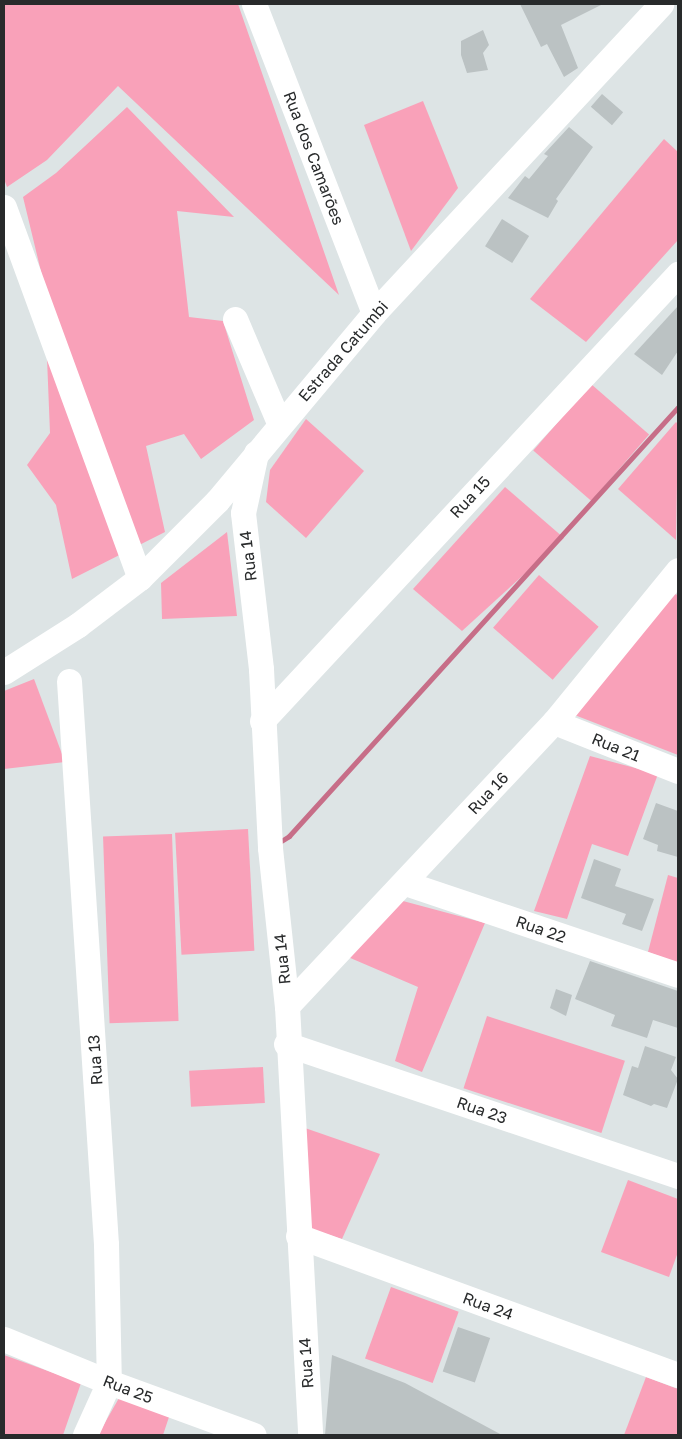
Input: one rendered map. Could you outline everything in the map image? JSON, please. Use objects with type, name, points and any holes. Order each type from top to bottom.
[{"type":"street","name":"Rua dos Camarões","points":[[254,4],[374,313]]},
{"type":"street","name":"Estrada Catumbi","points":[[4,672],[78,625],[140,578],[217,501],[374,313],[661,4]]},
{"type":"street","points":[[4,207],[140,578]]},
{"type":"street","name":"Rua 15","points":[[262,722],[678,274]]},
{"type":"street","points":[[235,319],[280,425]]},
{"type":"street","points":[[243,513],[256,453]]},
{"type":"street","name":"Rua 14","points":[[217,501],[243,513],[261,669],[262,722],[287,1006],[286,1044],[310,1435]]},
{"type":"street","name":"Rua 16","points":[[287,1006],[405,883],[554,722],[678,570]]},
{"type":"street","points":[[261,669],[302,678]]},
{"type":"street","name":"Rua 13","points":[[69,681],[106,1244],[109,1382],[85,1435]]},
{"type":"street","name":"Rua 21","points":[[554,722],[678,772]]},
{"type":"street","name":"Rua 22","points":[[405,883],[678,975]]},
{"type":"street","name":"Rua 23","points":[[286,1044],[678,1176]]},
{"type":"street","name":"Rua 24","points":[[298,1236],[678,1375]]},
{"type":"street","name":"Rua 25","points":[[4,1339],[109,1382],[254,1435]]},
{"type":"shaded area","points":[[4,4],[238,4],[339,295],[118,86],[47,160],[7,187],[4,179]]},
{"type":"shaded area","points":[[423,101],[458,188],[411,251],[364,125]]},
{"type":"shaded area","points":[[127,107],[234,217],[177,211],[189,317],[223,321],[254,420],[201,459],[184,434],[146,446],[165,532],[72,579],[56,505],[27,465],[50,433],[44,284],[23,197],[56,173]]},
{"type":"shaded area","points":[[664,139],[678,152],[678,240],[586,342],[530,299]]},
{"type":"shaded area","points":[[591,384],[649,435],[591,501],[533,450]]},
{"type":"shaded area","points":[[306,419],[364,471],[306,538],[266,502],[270,470]]},
{"type":"shaded area","points":[[676,422],[678,424],[676,540],[618,489]]},
{"type":"shaded area","points":[[505,487],[564,538],[462,631],[413,589]]},
{"type":"shaded area","points":[[227,532],[237,616],[162,619],[161,583]]},
{"type":"shaded area","points":[[539,575],[599,627],[553,680],[493,628]]},
{"type":"shaded area","points":[[671,593],[678,595],[678,755],[572,714]]},
{"type":"shaded area","points":[[34,679],[65,762],[4,769],[4,691]]},
{"type":"shaded area","points":[[590,756],[658,774],[628,856],[592,844],[567,919],[534,911]]},
{"type":"shaded area","points":[[248,829],[254,951],[181,955],[175,833]]},
{"type":"shaded area","points":[[172,834],[179,1021],[110,1023],[103,836]]},
{"type":"shaded area","points":[[668,875],[678,878],[678,963],[648,952]]},
{"type":"shaded area","points":[[403,901],[485,923],[422,1072],[395,1061],[418,987],[348,957]]},
{"type":"shaded area","points":[[487,1016],[625,1061],[601,1133],[464,1088]]},
{"type":"shaded area","points":[[263,1067],[265,1103],[191,1107],[189,1071]]},
{"type":"shaded area","points":[[305,1128],[380,1154],[342,1239],[308,1228]]},
{"type":"shaded area","points":[[628,1180],[678,1199],[678,1252],[669,1277],[601,1252]]},
{"type":"shaded area","points":[[391,1287],[459,1312],[433,1383],[365,1358]]},
{"type":"shaded area","points":[[4,1355],[81,1383],[63,1435],[4,1434]]},
{"type":"shaded area","points":[[646,1377],[678,1389],[678,1435],[624,1435]]},
{"type":"shaded area","points":[[119,1398],[169,1417],[163,1435],[98,1435]]},
{"type":"building","points":[[520,4],[603,4],[561,25],[578,68],[564,77],[547,44],[541,47]]},
{"type":"building","points":[[483,30],[489,45],[483,53],[488,70],[467,73],[461,55],[461,41]]},
{"type":"building","points":[[602,94],[623,112],[612,125],[591,107]]},
{"type":"building","points":[[569,127],[593,147],[556,199],[558,201],[548,218],[508,198],[525,176],[529,179],[548,156],[544,154]]},
{"type":"building","points":[[502,219],[529,236],[512,263],[485,246]]},
{"type":"building","points":[[678,306],[678,351],[662,375],[634,354]]},
{"type":"building","points":[[656,803],[678,811],[678,857],[657,851],[658,845],[643,839]]},
{"type":"building","points":[[594,859],[621,869],[615,886],[654,899],[642,931],[622,924],[626,914],[581,898]]},
{"type":"building","points":[[590,961],[678,991],[678,1028],[653,1020],[647,1038],[611,1026],[615,1015],[575,999]]},
{"type":"building","points":[[556,989],[572,995],[566,1016],[550,1008]]},
{"type":"building","points":[[645,1046],[676,1057],[671,1070],[678,1079],[667,1108],[654,1104],[651,1106],[623,1095],[632,1066],[638,1068]]},
{"type":"building","points":[[458,1327],[490,1338],[475,1383],[443,1371]]},
{"type":"building","points":[[332,1355],[405,1383],[502,1435],[325,1435]]},
{"type":"waterway","points":[[278,843],[289,836],[678,407]]}]
